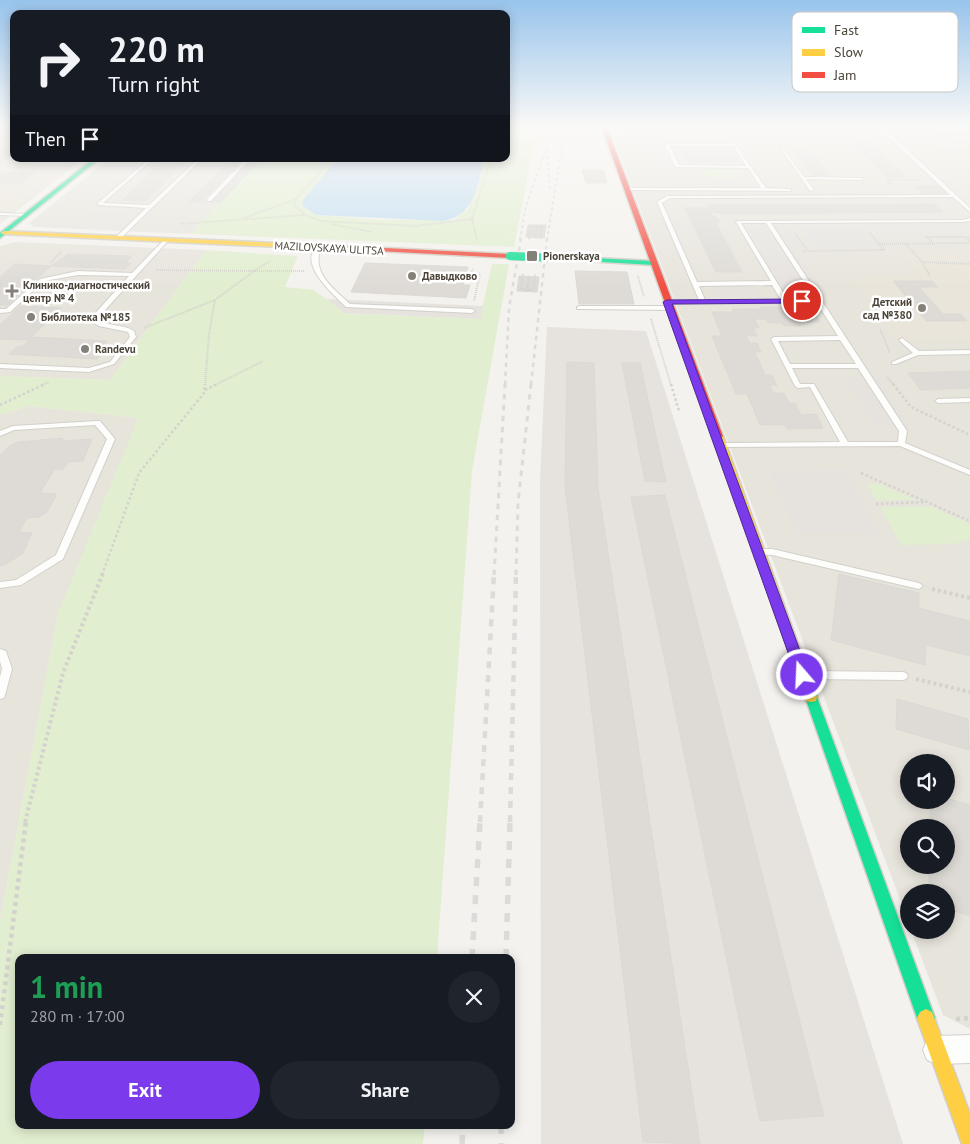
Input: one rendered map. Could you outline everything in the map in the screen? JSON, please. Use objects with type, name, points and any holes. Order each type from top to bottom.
[{"type":"street","points":[[2,235],[68,181]]},
{"type":"street","points":[[624,181],[970,1140]]},
{"type":"street","name":"MAZILOVSKAYA ULITSA","points":[[2,235],[118,238],[653,263]]},
{"type":"street","points":[[937,1050],[970,1049]]},
{"type":"lane","points":[[125,181],[98,204],[150,207]]},
{"type":"lane","points":[[118,238],[177,181]]},
{"type":"lane","points":[[209,200],[227,181]]},
{"type":"lane","points":[[759,181],[764,189]]},
{"type":"lane","points":[[806,181],[812,190]]},
{"type":"lane","points":[[938,181],[970,211]]},
{"type":"lane","points":[[627,189],[793,190]]},
{"type":"lane","points":[[802,190],[825,192],[832,196]]},
{"type":"lane","points":[[703,302],[659,202],[669,197],[953,196]]},
{"type":"lane","points":[[0,214],[27,215]]},
{"type":"lane","points":[[134,214],[143,214]]},
{"type":"lane","points":[[784,301],[738,222],[963,221],[970,218]]},
{"type":"lane","points":[[768,222],[903,431],[901,444]]},
{"type":"lane","points":[[0,366],[89,370],[112,362],[132,337],[131,331],[123,327],[98,325],[92,320],[165,241]]},
{"type":"lane","points":[[318,247],[314,253],[315,271],[348,306],[472,311]]},
{"type":"lane","points":[[0,311],[8,311],[42,280],[78,273],[136,272]]},
{"type":"lane","points":[[695,284],[774,283]]},
{"type":"lane","points":[[579,308],[648,308],[703,302],[819,301]]},
{"type":"lane","points":[[842,338],[774,339],[798,386],[812,385],[844,444]]},
{"type":"lane","points":[[902,340],[916,353]]},
{"type":"lane","points":[[894,363],[916,353],[970,352]]},
{"type":"lane","points":[[788,366],[860,366]]},
{"type":"lane","points":[[938,401],[970,400]]},
{"type":"lane","points":[[0,434],[13,428],[97,423],[111,438],[60,558],[18,584],[0,585]]},
{"type":"lane","points":[[720,445],[901,444],[970,473]]},
{"type":"lane","points":[[759,552],[772,552],[919,586]]},
{"type":"lane","points":[[0,653],[7,669],[0,695]]},
{"type":"lane","points":[[802,675],[903,676]]},
{"type":"path","points":[[312,181],[296,199],[294,206],[306,215],[321,221],[426,225],[457,223],[472,218]]},
{"type":"path","points":[[475,231],[472,218],[484,181]]},
{"type":"path","points":[[241,219],[296,199]]},
{"type":"path","points":[[172,224],[306,215]]},
{"type":"path","points":[[788,222],[807,251],[884,250],[860,222]]},
{"type":"path","points":[[535,238],[537,226]]},
{"type":"path","points":[[933,244],[927,237],[966,237],[970,242]]},
{"type":"path","points":[[946,237],[953,243]]},
{"type":"path","points":[[878,244],[970,242]]},
{"type":"path","points":[[905,244],[922,262],[930,276]]},
{"type":"path","points":[[131,331],[149,327],[215,300],[277,256]]},
{"type":"path","points":[[633,262],[679,411]]},
{"type":"path","points":[[922,262],[969,264]]},
{"type":"path","points":[[524,270],[521,290],[533,290],[536,270]]},
{"type":"path","points":[[136,272],[315,271]]},
{"type":"path","points":[[471,273],[480,274],[472,311]]},
{"type":"path","points":[[527,290],[529,276]]},
{"type":"path","points":[[205,390],[209,334],[215,300]]},
{"type":"path","points":[[880,329],[883,332],[894,363],[884,374],[911,407],[970,435]]},
{"type":"path","points":[[0,1024],[24,827],[63,673],[108,561],[139,473],[205,390],[263,361]]},
{"type":"path","points":[[0,405],[45,384]]},
{"type":"path","points":[[861,473],[970,521]]},
{"type":"path","points":[[876,504],[927,502]]},
{"type":"path","points":[[919,586],[970,598]]},
{"type":"path","points":[[903,676],[970,692]]},
{"type":"path","points":[[952,1019],[970,1018]]},
{"type":"shaded area","points":[[0,181],[54,181],[0,224]]},
{"type":"shaded area","points":[[0,181],[48,181],[10,211],[0,210]]},
{"type":"shaded area","points":[[81,181],[241,181],[191,234],[34,227],[29,223]]},
{"type":"shaded area","points":[[210,181],[241,181],[220,203],[189,202]]},
{"type":"shaded area","points":[[630,181],[970,181],[970,1029],[943,1015],[914,939],[955,939],[955,884],[900,884],[900,899]]},
{"type":"shaded area","points":[[777,181],[879,181],[881,184],[779,184]]},
{"type":"shaded area","points":[[93,211],[136,212],[130,219],[87,217]]},
{"type":"shaded area","points":[[961,223],[965,227],[869,227],[866,224]]},
{"type":"shaded area","points":[[861,227],[878,247],[815,247],[801,228]]},
{"type":"shaded area","points":[[789,228],[802,248],[793,249],[825,296],[789,296],[748,229]]},
{"type":"shaded area","points":[[16,242],[206,250],[110,380],[0,376],[0,246]]},
{"type":"shaded area","name":"Детский сад №380","points":[[903,255],[970,255],[970,339],[896,340],[852,276],[919,276]]},
{"type":"shaded area","points":[[757,286],[762,297],[715,297],[710,287]]},
{"type":"shaded area","points":[[326,299],[483,306],[481,319],[344,313]]},
{"type":"shaded area","points":[[547,327],[646,331],[903,1144],[541,1144],[540,481]]},
{"type":"shaded area","points":[[877,376],[909,425],[874,425],[844,377]]},
{"type":"shaded area","points":[[29,406],[139,418],[58,614],[0,921],[0,415]]},
{"type":"shaded area","points":[[846,470],[879,534],[796,534],[769,471]]},
{"type":"green space","points":[[241,181],[318,181],[303,200],[316,215],[383,220],[453,220],[468,209],[477,181],[527,181],[514,247],[191,234]]},
{"type":"green space","points":[[206,250],[298,256],[285,287],[314,290],[344,313],[480,319],[492,264],[509,264],[472,471],[437,954],[15,954],[15,1129],[425,1129],[423,1144],[0,1144],[0,921],[58,614],[138,418],[29,406],[0,415],[0,376],[110,380]]},
{"type":"green space","points":[[868,484],[880,484],[915,500],[876,500]]},
{"type":"green space","points":[[880,507],[932,507],[970,524],[970,539],[954,544],[901,545]]},
{"type":"water","points":[[318,181],[478,181],[468,207],[453,218],[442,221],[316,215],[302,205],[303,200]]},
{"type":"building","points":[[0,181],[23,181],[21,183],[0,183]]},
{"type":"building","points":[[142,181],[166,181],[146,201],[122,200]]},
{"type":"building","points":[[210,181],[220,181],[200,202],[189,202]]},
{"type":"building","points":[[232,181],[241,181],[220,203],[211,203]]},
{"type":"building","points":[[586,181],[607,181],[607,183],[586,183]]},
{"type":"building","points":[[915,186],[937,186],[946,193],[923,194]]},
{"type":"building","points":[[935,204],[943,212],[731,214],[710,212],[720,222],[715,222],[742,272],[716,272],[685,208],[709,208],[707,205]]},
{"type":"building","points":[[528,225],[546,225],[544,238],[526,237]]},
{"type":"building","points":[[68,254],[132,256],[126,263],[131,263],[125,269],[51,266]]},
{"type":"building","name":"Давыдково","points":[[365,263],[468,267],[463,285],[470,285],[466,298],[351,292]]},
{"type":"building","name":"Клинико-диагностический центр № 4","points":[[15,264],[51,266],[7,305],[0,305],[0,277]]},
{"type":"building","points":[[575,271],[627,272],[634,304],[579,304]]},
{"type":"building","points":[[519,276],[539,277],[537,292],[517,291]]},
{"type":"building","points":[[893,281],[932,281],[938,287],[919,287],[943,314],[961,314],[967,321],[926,321]]},
{"type":"building","name":"Библиотека №185","points":[[20,306],[61,308],[29,340],[0,339],[0,325]]},
{"type":"building","points":[[761,307],[811,307],[820,322],[799,322],[801,326],[784,326],[782,323],[768,323],[766,319],[751,319],[755,320],[759,328],[753,328],[757,336],[746,336],[750,343],[757,343],[761,352],[755,352],[765,375],[772,375],[777,385],[770,385],[773,393],[784,393],[789,403],[795,403],[801,415],[816,414],[823,428],[787,429],[785,425],[760,425],[747,394],[736,394],[712,336],[722,336],[712,312],[734,312],[732,309],[761,309]]},
{"type":"building","points":[[32,337],[107,341],[99,350],[105,350],[97,359],[9,354],[18,346],[23,346]]},
{"type":"building","points":[[567,362],[594,363],[598,488],[700,1144],[643,1142],[565,487]]},
{"type":"building","points":[[622,363],[640,363],[666,482],[645,481]]},
{"type":"building","points":[[970,371],[970,388],[921,390],[908,373]]},
{"type":"building","points":[[63,438],[62,441],[92,439],[83,461],[69,462],[63,469],[54,470],[40,493],[56,494],[55,498],[47,512],[39,517],[27,518],[19,532],[32,533],[23,553],[5,565],[0,566],[0,455],[8,447],[18,442]]},
{"type":"building","points":[[665,495],[824,1116],[760,1121],[631,497]]},
{"type":"building","points":[[839,574],[919,593],[919,608],[970,621],[970,656],[926,645],[925,665],[831,640]]},
{"type":"building","points":[[897,699],[968,719],[969,750],[896,729]]},
{"type":"building","points":[[955,801],[970,805],[970,916],[955,911],[955,884],[929,884],[929,874],[955,874],[955,819],[930,819],[930,809],[955,809]]},
{"type":"railway","points":[[520,240],[526,206],[535,181]]},
{"type":"railway","points":[[549,181],[550,190]]},
{"type":"railway","points":[[547,240],[556,181]]},
{"type":"railway","points":[[505,385],[509,308],[521,239]]},
{"type":"railway","points":[[531,385],[547,239]]},
{"type":"railway","points":[[494,575],[505,384]]},
{"type":"railway","points":[[516,575],[518,503],[531,384]]},
{"type":"railway","points":[[480,822],[494,573]]},
{"type":"railway","points":[[510,822],[516,573]]},
{"type":"railway","points":[[472,954],[480,821]]},
{"type":"railway","points":[[506,954],[510,821]]},
{"type":"railway","points":[[462,1144],[463,1129]]},
{"type":"railway","points":[[501,1129],[501,1144]]},
{"type":"traffic: fast","points":[[0,236],[68,181]]},
{"type":"traffic: fast","points":[[510,256],[554,258]]},
{"type":"traffic: fast","points":[[554,258],[653,263]]},
{"type":"traffic: fast","points":[[811,697],[926,1018]]},
{"type":"traffic: slow","points":[[4,233],[322,247]]},
{"type":"traffic: slow","points":[[718,436],[811,697]]},
{"type":"traffic: slow","points":[[926,1018],[970,1140]]},
{"type":"traffic: jam","points":[[624,181],[718,436]]},
{"type":"traffic: jam","points":[[322,247],[510,256]]},
{"type":"place","name":"Pionerskaya","points":[[532,256]]},
{"type":"place","name":"Давыдково","points":[[412,276]]},
{"type":"place","name":"Клинико-диагностический центр № 4","points":[[12,291]]},
{"type":"place","name":"Детский сад №380","points":[[922,308]]},
{"type":"place","name":"Библиотека №185","points":[[31,317]]},
{"type":"place","name":"Randevu","points":[[85,349]]},
{"type":"route","points":[[802,301],[667,302],[727,462],[802,675]]}]
